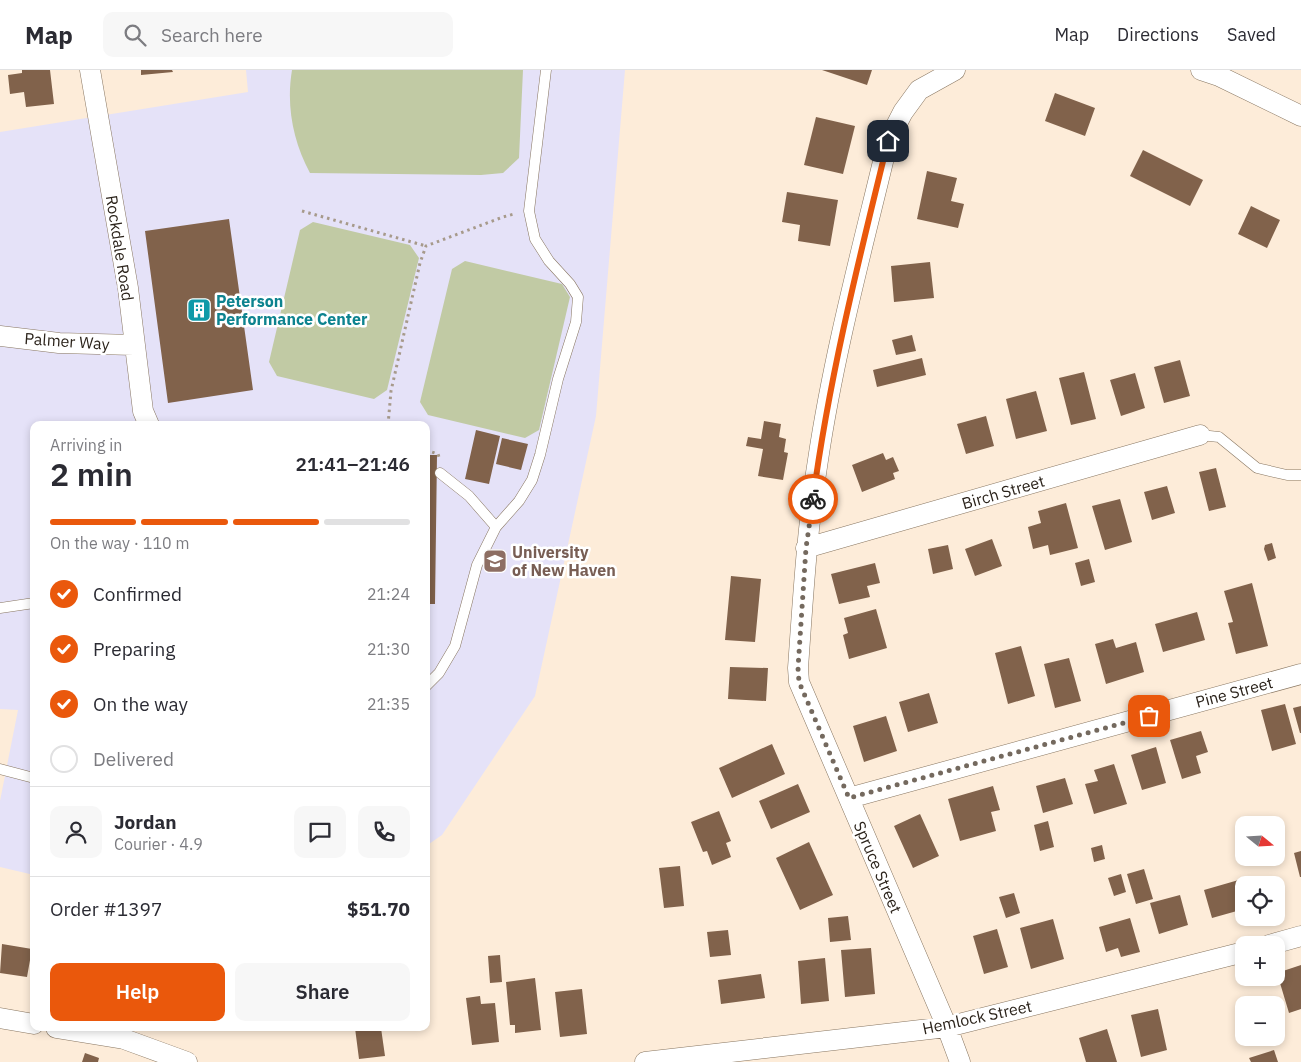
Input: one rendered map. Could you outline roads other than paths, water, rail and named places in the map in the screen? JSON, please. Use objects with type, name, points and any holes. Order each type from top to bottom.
[{"type":"street","name":"Rockdale Road","points":[[90,70],[128,288],[143,411],[147,421]]},
{"type":"street","name":"Spruce Street","points":[[955,70],[919,90],[903,112],[888,141],[838,356],[818,459],[806,548],[798,668],[799,682],[947,1027],[960,1062]]},
{"type":"street","points":[[1201,70],[1219,76],[1301,116]]},
{"type":"street","name":"Palmer Way","points":[[0,336],[59,343],[134,345]]},
{"type":"street","name":"Birch Street","points":[[806,548],[1200,435]]},
{"type":"street","name":"Pine Street","points":[[849,798],[1301,674]]},
{"type":"street","points":[[1285,940],[1301,936]]},
{"type":"street","name":"Hemlock Street","points":[[645,1062],[947,1027],[1235,954]]},
{"type":"street","points":[[0,1018],[30,1023]]},
{"type":"street","points":[[75,1031],[124,1039],[187,1062]]},
{"type":"lane","points":[[430,682],[439,673],[455,646],[477,565],[496,527],[518,501],[532,480],[540,455],[558,379],[576,322],[578,298],[570,284],[548,261],[535,240],[530,211],[546,70]]},
{"type":"lane","points":[[1200,435],[1219,437],[1257,468],[1286,475],[1301,475]]},
{"type":"lane","points":[[440,473],[469,496],[496,527]]},
{"type":"lane","points":[[0,608],[30,604]]},
{"type":"lane","points":[[0,769],[30,777]]},
{"type":"place","name":"Peterson Performance Center","points":[[199,310]]},
{"type":"place","name":"University of New Haven","points":[[495,561]]}]
